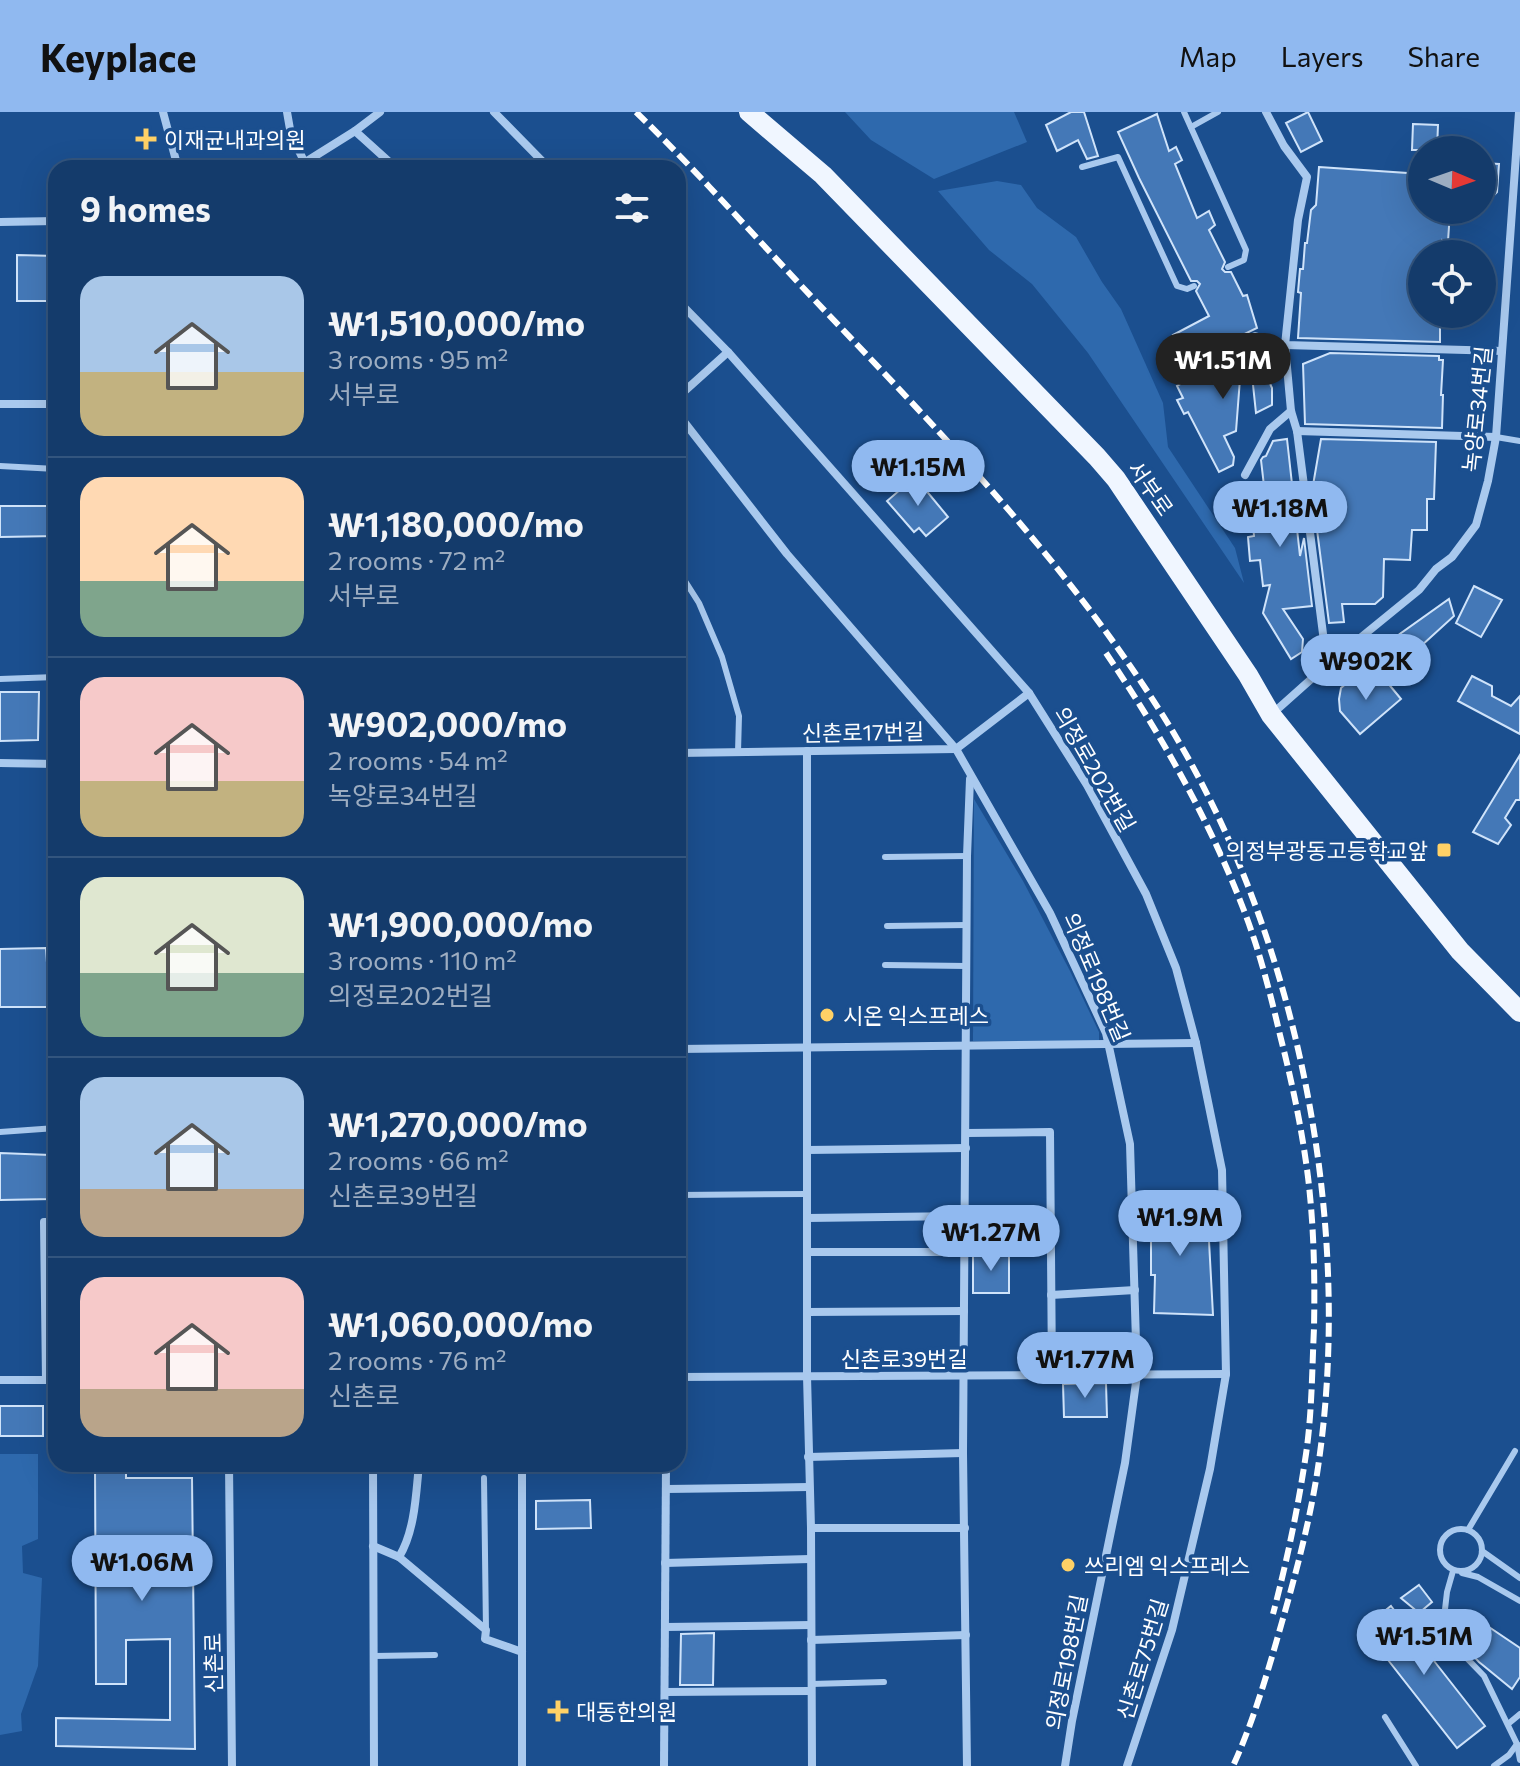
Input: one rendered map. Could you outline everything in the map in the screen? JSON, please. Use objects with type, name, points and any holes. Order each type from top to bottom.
[{"type":"main road","name":"서부로","points":[[750,113],[823,175],[1116,479],[1271,715],[1460,951],[1520,1012]]},
{"type":"street","points":[[163,112],[176,160]]},
{"type":"street","points":[[287,112],[298,160]]},
{"type":"street","points":[[309,160],[380,112]]},
{"type":"street","points":[[494,112],[541,160]]},
{"type":"street","points":[[1266,112],[1284,146],[1307,177],[1298,220],[1285,345],[1291,411],[1297,431],[1327,665]]},
{"type":"street","name":"녹양로34번길","points":[[1271,715],[1419,590],[1436,569],[1452,557],[1476,525],[1496,437],[1519,112]]},
{"type":"street","points":[[355,131],[387,160]]},
{"type":"street","points":[[0,222],[48,221]]},
{"type":"street","name":"의정로202번길","points":[[686,309],[728,352],[1029,693],[1087,785],[1146,894],[1176,968],[1196,1043],[1222,1170],[1226,1374]]},
{"type":"street","points":[[1173,377],[1255,336],[1285,345],[1502,351]]},
{"type":"street","points":[[686,390],[728,352]]},
{"type":"street","points":[[0,404],[48,404]]},
{"type":"street","points":[[1245,475],[1270,429],[1291,411]]},
{"type":"street","name":"의정로198번길","points":[[686,424],[787,554],[956,749],[1050,913],[1106,1033],[1130,1144],[1137,1375],[1125,1463],[1065,1766]]},
{"type":"street","points":[[1297,431],[1496,437]]},
{"type":"street","name":"신촌로17번길","points":[[686,753],[956,749],[1029,693]]},
{"type":"street","points":[[807,751],[807,1376],[812,1766]]},
{"type":"street","points":[[0,763],[48,764]]},
{"type":"street","points":[[967,1766],[963,1453],[970,777]]},
{"type":"street","points":[[686,1049],[1196,1043]]},
{"type":"street","points":[[966,1133],[1050,1132],[1052,1375]]},
{"type":"street","points":[[807,1150],[966,1148]]},
{"type":"street","points":[[807,1218],[965,1216]]},
{"type":"street","points":[[48,1222],[44,1222],[48,1344]]},
{"type":"street","points":[[807,1252],[965,1252]]},
{"type":"street","points":[[1051,1295],[1135,1290]]},
{"type":"street","points":[[807,1312],[964,1311]]},
{"type":"street","name":"신촌로39번길","points":[[686,1377],[1226,1374]]},
{"type":"street","name":"신촌로75번길","points":[[1127,1766],[1172,1630],[1210,1469],[1226,1374]]},
{"type":"street","points":[[0,1380],[48,1380]]},
{"type":"street","points":[[808,1457],[963,1453]]},
{"type":"street","name":"신촌로","points":[[229,1472],[232,1766]]},
{"type":"street","points":[[373,1472],[374,1766]]},
{"type":"street","points":[[399,1557],[407,1544],[418,1472]]},
{"type":"street","points":[[522,1472],[522,1766]]},
{"type":"street","points":[[664,1766],[666,1472]]},
{"type":"street","points":[[666,1489],[809,1487]]},
{"type":"street","points":[[811,1528],[965,1528]]},
{"type":"street","points":[[373,1546],[399,1557],[486,1630],[485,1639],[522,1652]]},
{"type":"street","points":[[665,1563],[810,1559]]},
{"type":"street","points":[[665,1627],[811,1625]]},
{"type":"street","points":[[811,1640],[966,1635]]},
{"type":"street","points":[[665,1692],[811,1687]]},
{"type":"lane","points":[[1184,112],[1246,250],[1244,260],[1228,267]]},
{"type":"lane","points":[[1191,127],[1218,112]]},
{"type":"lane","points":[[1082,167],[1118,157],[1177,286],[1187,289],[1194,286]]},
{"type":"lane","points":[[1496,437],[1520,441]]},
{"type":"lane","points":[[0,466],[48,469]]},
{"type":"lane","points":[[686,583],[699,603],[722,657],[739,716],[738,752]]},
{"type":"lane","points":[[0,679],[48,677]]},
{"type":"lane","points":[[885,857],[967,856]]},
{"type":"lane","points":[[887,926],[967,925]]},
{"type":"lane","points":[[885,965],[967,966]]},
{"type":"lane","points":[[0,1132],[48,1129]]},
{"type":"lane","points":[[686,1195],[807,1194]]},
{"type":"lane","points":[[1468,1530],[1515,1451]]},
{"type":"lane","points":[[484,1478],[486,1630]]},
{"type":"lane","points":[[1456,1571],[1465,1572],[1477,1564],[1482,1551],[1477,1536],[1468,1530],[1453,1530],[1442,1540],[1442,1561],[1456,1571],[1478,1577],[1520,1601]]},
{"type":"lane","points":[[1482,1551],[1520,1578]]},
{"type":"lane","points":[[1456,1571],[1447,1592],[1444,1618],[1454,1645],[1484,1676],[1517,1744],[1520,1760]]},
{"type":"lane","points":[[374,1656],[435,1655]]},
{"type":"lane","points":[[811,1687],[884,1682]]},
{"type":"lane","points":[[1508,1724],[1520,1714]]},
{"type":"lane","points":[[1385,1717],[1416,1766]]},
{"type":"lane","points":[[1494,1766],[1509,1755],[1517,1744]]},
{"type":"shaded area","points":[[845,112],[1014,112],[1027,142],[934,179],[871,140]]},
{"type":"shaded area","points":[[997,181],[1021,185],[1037,208],[1076,237],[1121,309],[1163,403],[1168,447],[1235,548],[1244,583],[1088,353],[1032,284],[989,250],[938,191]]},
{"type":"shaded area","points":[[974,799],[1023,881],[1070,971],[1099,1032],[1099,1043],[973,1041]]},
{"type":"shaded area","points":[[0,1454],[38,1454],[38,1539],[22,1546],[23,1573],[42,1578],[38,1666],[21,1714],[22,1731],[0,1735]]},
{"type":"building","points":[[1071,112],[1084,112],[1098,156],[1087,159],[1078,140],[1057,151],[1046,125]]},
{"type":"building","points":[[1308,112],[1322,141],[1301,152],[1286,123]]},
{"type":"building","points":[[1157,114],[1169,151],[1176,147],[1182,160],[1175,164],[1197,218],[1209,211],[1215,225],[1209,230],[1225,262],[1222,269],[1231,272],[1243,296],[1247,295],[1257,328],[1187,362],[1173,335],[1209,316],[1196,291],[1200,284],[1191,281],[1118,132]]},
{"type":"building","points":[[1413,124],[1438,125],[1438,136],[1413,136]]},
{"type":"building","points":[[1496,164],[1499,164],[1496,193]]},
{"type":"building","points":[[1319,167],[1408,173],[1408,224],[1449,224],[1448,240],[1408,240],[1408,328],[1440,328],[1440,342],[1298,338],[1300,269],[1303,269],[1311,210],[1316,205]]},
{"type":"building","points":[[17,255],[48,256],[48,301],[17,301]]},
{"type":"building","points":[[1256,344],[1272,388],[1272,405],[1256,413],[1251,366],[1241,366],[1236,431],[1224,436],[1234,457],[1233,465],[1219,472],[1188,412],[1184,414],[1177,400],[1183,398],[1177,386],[1181,381]]},
{"type":"building","points":[[1330,353],[1439,356],[1439,360],[1443,360],[1442,428],[1305,424],[1303,364]]},
{"type":"building","points":[[1287,439],[1300,556],[1304,538],[1312,606],[1283,609],[1303,639],[1302,652],[1291,659],[1263,613],[1270,585],[1263,586],[1260,560],[1250,561],[1248,537],[1254,536],[1250,493],[1269,529],[1261,460],[1273,441]]},
{"type":"building","points":[[1321,439],[1436,442],[1434,499],[1427,499],[1427,530],[1412,530],[1410,560],[1384,559],[1383,597],[1375,604],[1342,604],[1344,622],[1329,623],[1312,491]]},
{"type":"building","points":[[915,477],[948,517],[926,536],[919,528],[914,532],[887,501]]},
{"type":"building","points":[[0,506],[48,506],[48,536],[0,537]]},
{"type":"building","points":[[1474,586],[1502,600],[1481,637],[1456,623]]},
{"type":"building","points":[[1449,599],[1454,616],[1398,667],[1387,654],[1395,647],[1390,641]]},
{"type":"building","points":[[1356,675],[1368,688],[1382,676],[1401,699],[1360,734],[1340,711],[1339,699],[1341,688]]},
{"type":"building","points":[[1472,676],[1492,686],[1492,696],[1511,706],[1520,696],[1520,734],[1458,701]]},
{"type":"building","points":[[0,692],[39,692],[38,740],[0,741]]},
{"type":"building","points":[[1520,755],[1520,800],[1516,800],[1505,818],[1511,825],[1498,844],[1473,832]]},
{"type":"building","points":[[46,948],[48,1007],[0,1007],[0,949]]},
{"type":"building","points":[[0,1153],[48,1155],[48,1199],[0,1200]]},
{"type":"building","points":[[1148,1200],[1207,1202],[1206,1241],[1209,1241],[1213,1315],[1154,1313],[1155,1275],[1151,1275]]},
{"type":"building","points":[[973,1253],[1009,1253],[1009,1293],[973,1293]]},
{"type":"building","points":[[1106,1383],[1107,1417],[1064,1417],[1063,1384]]},
{"type":"building","points":[[0,1406],[43,1406],[43,1436],[0,1436]]},
{"type":"building","points":[[95,1472],[126,1472],[126,1478],[192,1478],[195,1749],[56,1746],[56,1718],[170,1720],[170,1639],[126,1640],[126,1684],[96,1684]]},
{"type":"building","points":[[590,1500],[591,1528],[536,1529],[536,1501]]},
{"type":"building","points":[[1419,1585],[1432,1602],[1419,1613],[1401,1598]]},
{"type":"building","points":[[1391,1606],[1485,1726],[1457,1748],[1363,1628]]},
{"type":"building","points":[[1480,1621],[1520,1648],[1520,1677],[1512,1689],[1462,1644]]},
{"type":"building","points":[[714,1633],[713,1685],[680,1685],[681,1634]]},
{"type":"railway","points":[[636,112],[683,160]]},
{"type":"railway","points":[[686,163],[961,456],[1087,606],[1162,714],[1209,798],[1249,888],[1281,982],[1305,1080],[1321,1180],[1328,1279],[1327,1378],[1317,1474],[1302,1548],[1266,1677],[1233,1766]]},
{"type":"railway","points":[[1106,653],[1182,776],[1243,908],[1272,1003],[1303,1141],[1314,1252],[1311,1407],[1299,1494],[1273,1614]]},
{"type":"place","name":"이재균내과의원","points":[[146,139]]},
{"type":"place","name":"의정부광동고등학교앞","points":[[1444,850]]},
{"type":"place","name":"시온 익스프레스","points":[[827,1015]]},
{"type":"place","name":"쓰리엠 익스프레스","points":[[1068,1565]]},
{"type":"place","name":"대동한의원","points":[[558,1711]]}]
